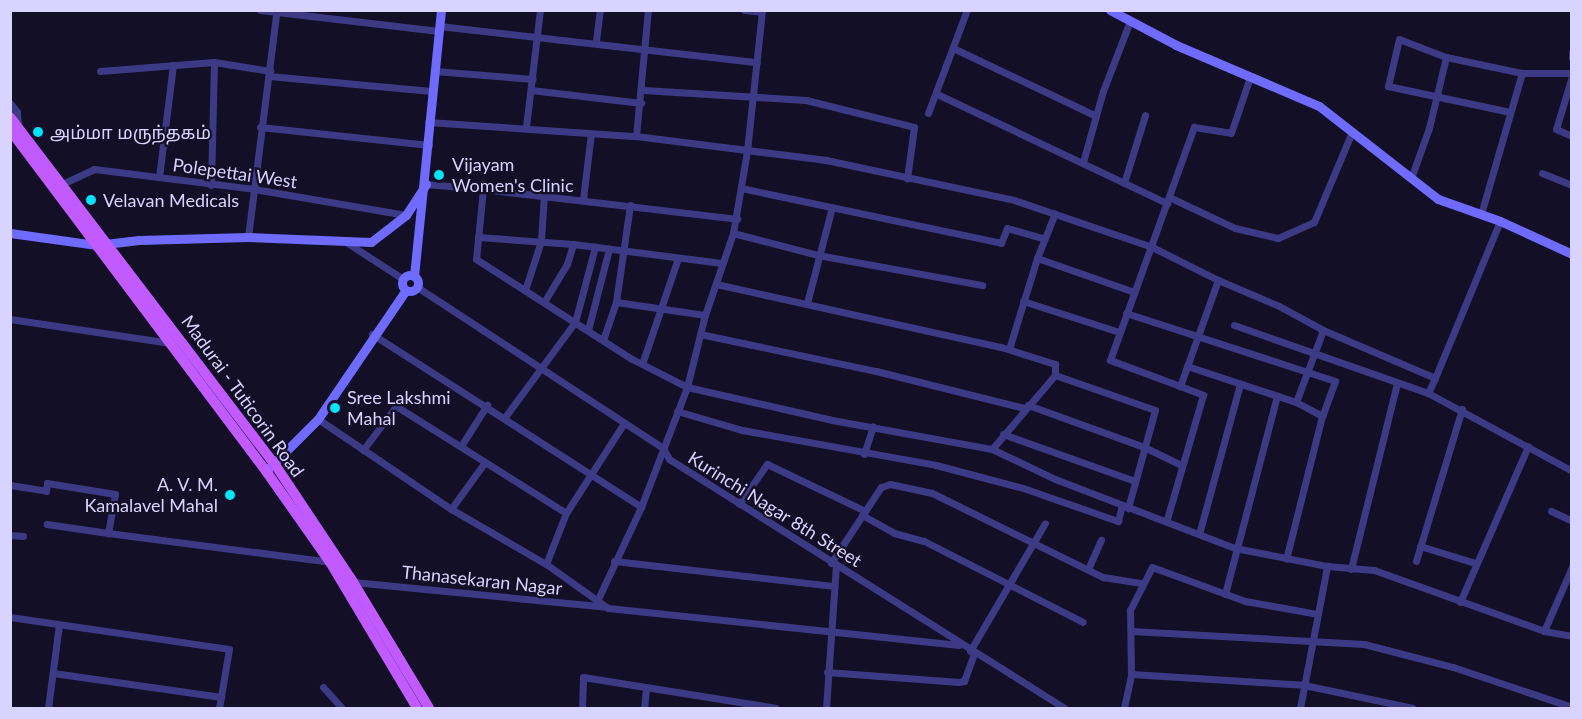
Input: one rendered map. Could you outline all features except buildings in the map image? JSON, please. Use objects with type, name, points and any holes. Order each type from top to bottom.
[{"type":"main road","name":"Madurai - Tuticorin Road","points":[[10,117],[14,128],[97,245],[170,343],[270,467],[417,708]]},
{"type":"main road","name":"Madurai - Tuticorin Road","points":[[14,128],[110,243],[353,582],[429,708]]},
{"type":"street","points":[[260,10],[276,15],[439,29],[536,34],[757,62]]},
{"type":"street","points":[[270,467],[318,419],[372,334],[405,290],[417,287],[414,276],[426,183],[428,122],[441,10]]},
{"type":"street","points":[[526,127],[540,10]]},
{"type":"street","points":[[596,41],[600,10]]},
{"type":"street","points":[[636,136],[641,103],[648,10]]},
{"type":"street","points":[[597,599],[641,507],[687,387],[705,315],[733,233],[747,151],[762,11],[744,10]]},
{"type":"street","points":[[928,113],[967,10]]},
{"type":"street","points":[[1110,10],[1250,77],[1319,106],[1438,199],[1500,221],[1572,254]]},
{"type":"street","points":[[248,237],[260,127],[270,73],[276,15]]},
{"type":"street","points":[[1083,162],[1096,116],[1130,21]]},
{"type":"street","points":[[1510,111],[1436,98],[1388,86],[1399,39],[1446,57],[1522,73],[1572,74],[1556,129],[1572,136]]},
{"type":"street","points":[[953,48],[1096,116]]},
{"type":"street","points":[[1572,52],[1572,58]]},
{"type":"street","points":[[1411,178],[1446,57]]},
{"type":"street","points":[[211,185],[214,62]]},
{"type":"street","points":[[100,71],[214,62],[270,73],[431,91]]},
{"type":"street","points":[[159,177],[173,65]]},
{"type":"street","points":[[434,71],[532,79]]},
{"type":"street","points":[[1481,214],[1522,73]]},
{"type":"street","points":[[1166,522],[1203,395],[1110,360],[1194,127],[1231,133],[1250,77]]},
{"type":"street","points":[[531,90],[641,103]]},
{"type":"street","points":[[642,90],[753,99],[806,100],[914,127],[907,179]]},
{"type":"street","points":[[937,94],[1124,183],[1235,228],[1278,237],[1314,222],[1352,132]]},
{"type":"street","points":[[10,103],[17,112],[14,128]]},
{"type":"street","points":[[1124,183],[1145,115]]},
{"type":"street","points":[[428,122],[636,136],[826,160],[1014,200],[1152,247],[1218,280],[1279,306],[1323,330],[1435,378]]},
{"type":"street","points":[[260,127],[429,145]]},
{"type":"street","points":[[582,199],[591,133]]},
{"type":"street","name":"Polepettai West","points":[[62,184],[94,169],[254,189],[406,215]]},
{"type":"street","points":[[1542,173],[1572,185]]},
{"type":"street","points":[[426,183],[582,199],[736,219]]},
{"type":"street","points":[[10,233],[97,245],[248,237],[371,242],[406,215],[426,183]]},
{"type":"street","points":[[741,188],[1001,243],[1007,228],[1044,238]]},
{"type":"street","points":[[483,189],[476,259],[642,364],[687,387],[992,448],[1125,507],[1235,548],[1327,566],[1386,573],[1544,631],[1572,636]]},
{"type":"street","points":[[525,290],[541,241],[544,195]]},
{"type":"street","points":[[603,340],[616,302],[630,205]]},
{"type":"street","points":[[807,303],[832,207]]},
{"type":"street","points":[[1009,349],[1036,258],[1055,213]]},
{"type":"street","points":[[1428,393],[1500,221]]},
{"type":"street","points":[[733,233],[818,255],[982,285]]},
{"type":"street","points":[[478,237],[573,244],[722,263]]},
{"type":"street","points":[[346,242],[403,279],[405,290]]},
{"type":"street","points":[[544,302],[567,264],[573,244]]},
{"type":"street","points":[[505,417],[539,367],[575,322],[595,248]]},
{"type":"street","points":[[588,330],[609,249]]},
{"type":"street","points":[[642,364],[678,258]]},
{"type":"street","points":[[1036,258],[1134,292]]},
{"type":"street","points":[[403,279],[414,276]]},
{"type":"street","points":[[1180,386],[1218,280]]},
{"type":"street","points":[[716,284],[1009,349],[1055,364],[1055,375],[992,448]]},
{"type":"street","name":"Kurinchi Nagar 8th Street","points":[[417,287],[663,448],[669,459],[960,645],[1064,708]]},
{"type":"street","points":[[1023,301],[1119,332]]},
{"type":"street","points":[[616,302],[705,315]]},
{"type":"street","points":[[1126,313],[1335,381],[1322,416],[1286,559]]},
{"type":"street","points":[[10,319],[170,343]]},
{"type":"street","points":[[1234,325],[1428,393],[1462,409],[1572,471]]},
{"type":"street","points":[[1296,402],[1323,330]]},
{"type":"street","points":[[372,334],[487,405],[641,507]]},
{"type":"street","points":[[700,334],[876,371],[1026,406],[1144,447],[1181,465]]},
{"type":"street","points":[[1187,366],[1296,402],[1322,416]]},
{"type":"street","points":[[678,411],[742,430],[864,454],[936,465],[1023,488],[1118,521],[1135,481],[1155,410],[1055,375]]},
{"type":"street","points":[[1351,569],[1397,383]]},
{"type":"street","points":[[1199,534],[1240,384]]},
{"type":"street","points":[[1225,594],[1235,548],[1277,396]]},
{"type":"street","points":[[461,446],[487,405]]},
{"type":"street","points":[[363,450],[396,406],[566,513]]},
{"type":"street","points":[[1416,561],[1462,409]]},
{"type":"street","points":[[318,419],[451,509],[546,564],[608,608]]},
{"type":"street","points":[[546,564],[566,513],[624,423]]},
{"type":"street","points":[[864,454],[873,426]]},
{"type":"street","points":[[1003,434],[1135,481]]},
{"type":"street","points":[[1460,602],[1475,563],[1528,446]]},
{"type":"street","points":[[451,509],[485,462]]},
{"type":"street","points":[[739,504],[767,464],[864,513],[894,533],[924,541],[1083,622]]},
{"type":"street","points":[[10,485],[46,491],[47,483],[115,494],[108,533]]},
{"type":"street","points":[[826,708],[827,672],[833,630],[834,565],[864,513],[885,484],[932,493],[1103,576],[1142,583]]},
{"type":"street","points":[[1551,511],[1572,521]]},
{"type":"street","points":[[827,672],[964,681],[972,652],[1012,586],[1045,523]]},
{"type":"street","points":[[47,524],[330,562]]},
{"type":"street","points":[[10,536],[24,536]]},
{"type":"street","points":[[1088,569],[1101,540]]},
{"type":"street","points":[[1420,546],[1475,563]]},
{"type":"street","points":[[614,561],[835,586]]},
{"type":"street","points":[[1300,708],[1327,566]]},
{"type":"street","points":[[1124,708],[1131,674],[1130,610],[1142,583],[1156,567],[1225,594],[1317,614]]},
{"type":"street","points":[[1544,631],[1569,580],[1572,567]]},
{"type":"street","name":"Thanasekaran Nagar","points":[[353,582],[833,630],[960,645]]},
{"type":"street","points":[[10,617],[229,649],[219,708]]},
{"type":"street","points":[[48,708],[59,625]]},
{"type":"street","points":[[1131,631],[1380,648],[1453,667],[1572,707]]},
{"type":"street","points":[[52,673],[221,696]]},
{"type":"street","points":[[1131,674],[1305,685],[1413,708]]},
{"type":"street","points":[[582,708],[583,677],[748,707],[776,708]]},
{"type":"street","points":[[323,687],[342,708]]},
{"type":"street","points":[[644,708],[646,689]]},
{"type":"place","name":"அம்மா மருந்தகம்","points":[[38,132]]},
{"type":"place","name":"Vijayam Women's Clinic","points":[[439,175]]},
{"type":"place","name":"Velavan Medicals","points":[[91,200]]},
{"type":"place","name":"Sree Lakshmi Mahal","points":[[335,408]]},
{"type":"place","name":"A. V. M. Kamalavel Mahal","points":[[230,495]]}]
